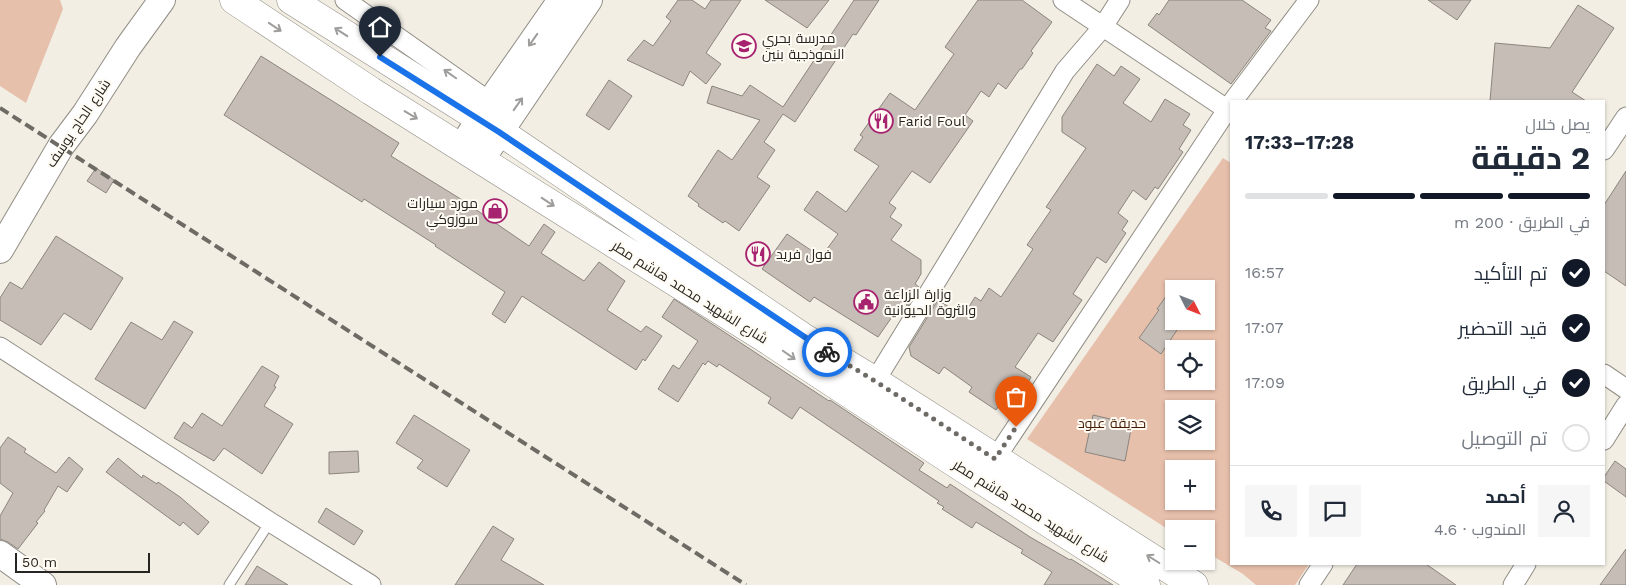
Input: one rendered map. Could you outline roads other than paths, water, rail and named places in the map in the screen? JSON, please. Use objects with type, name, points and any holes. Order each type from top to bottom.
[{"type":"main road","name":"شارع الشهيد محمد هاشم مطر","points":[[234,0],[363,86],[769,341],[964,469],[1146,585]]},
{"type":"main road","name":"شارع الشهيد محمد هاشم مطر","points":[[291,0],[489,117],[806,340],[875,381],[1194,585]]},
{"type":"street","name":"شارع الحاج يوسف","points":[[0,250],[61,146],[85,114],[128,47],[162,0]]},
{"type":"street","points":[[345,0],[489,117]]},
{"type":"street","points":[[472,154],[489,117],[560,0]]},
{"type":"street","points":[[489,117],[589,0]]},
{"type":"street","points":[[1063,0],[1102,28],[1230,105]]},
{"type":"street","points":[[875,381],[1065,71],[1102,28],[1120,0]]},
{"type":"street","points":[[1235,100],[1309,0]]},
{"type":"street","points":[[995,459],[1230,107]]},
{"type":"street","points":[[1605,149],[1626,118]]},
{"type":"street","points":[[0,346],[270,522],[371,585]]},
{"type":"street","points":[[1605,375],[1626,389]]},
{"type":"street","points":[[1605,438],[1626,405]]},
{"type":"street","points":[[0,554],[43,585]]},
{"type":"street","points":[[1309,585],[1322,565]]},
{"type":"street","points":[[1513,585],[1525,565]]},
{"type":"lane","points":[[229,585],[270,522]]},
{"type":"railway","points":[[0,108],[746,585]]},
{"type":"place","name":"مدرسة بحري النموذجية بنين","points":[[744,46]]},
{"type":"place","name":"Farid Foul","points":[[881,121]]},
{"type":"place","name":"مورد سيارات سوزوكي","points":[[495,211]]},
{"type":"place","name":"فول فريد","points":[[758,254]]},
{"type":"place","name":"وزارة الزراعة والثروة الحيوانية","points":[[866,302]]},
{"type":"park label","name":"حديقة عبود","points":[[1112,423]]}]
